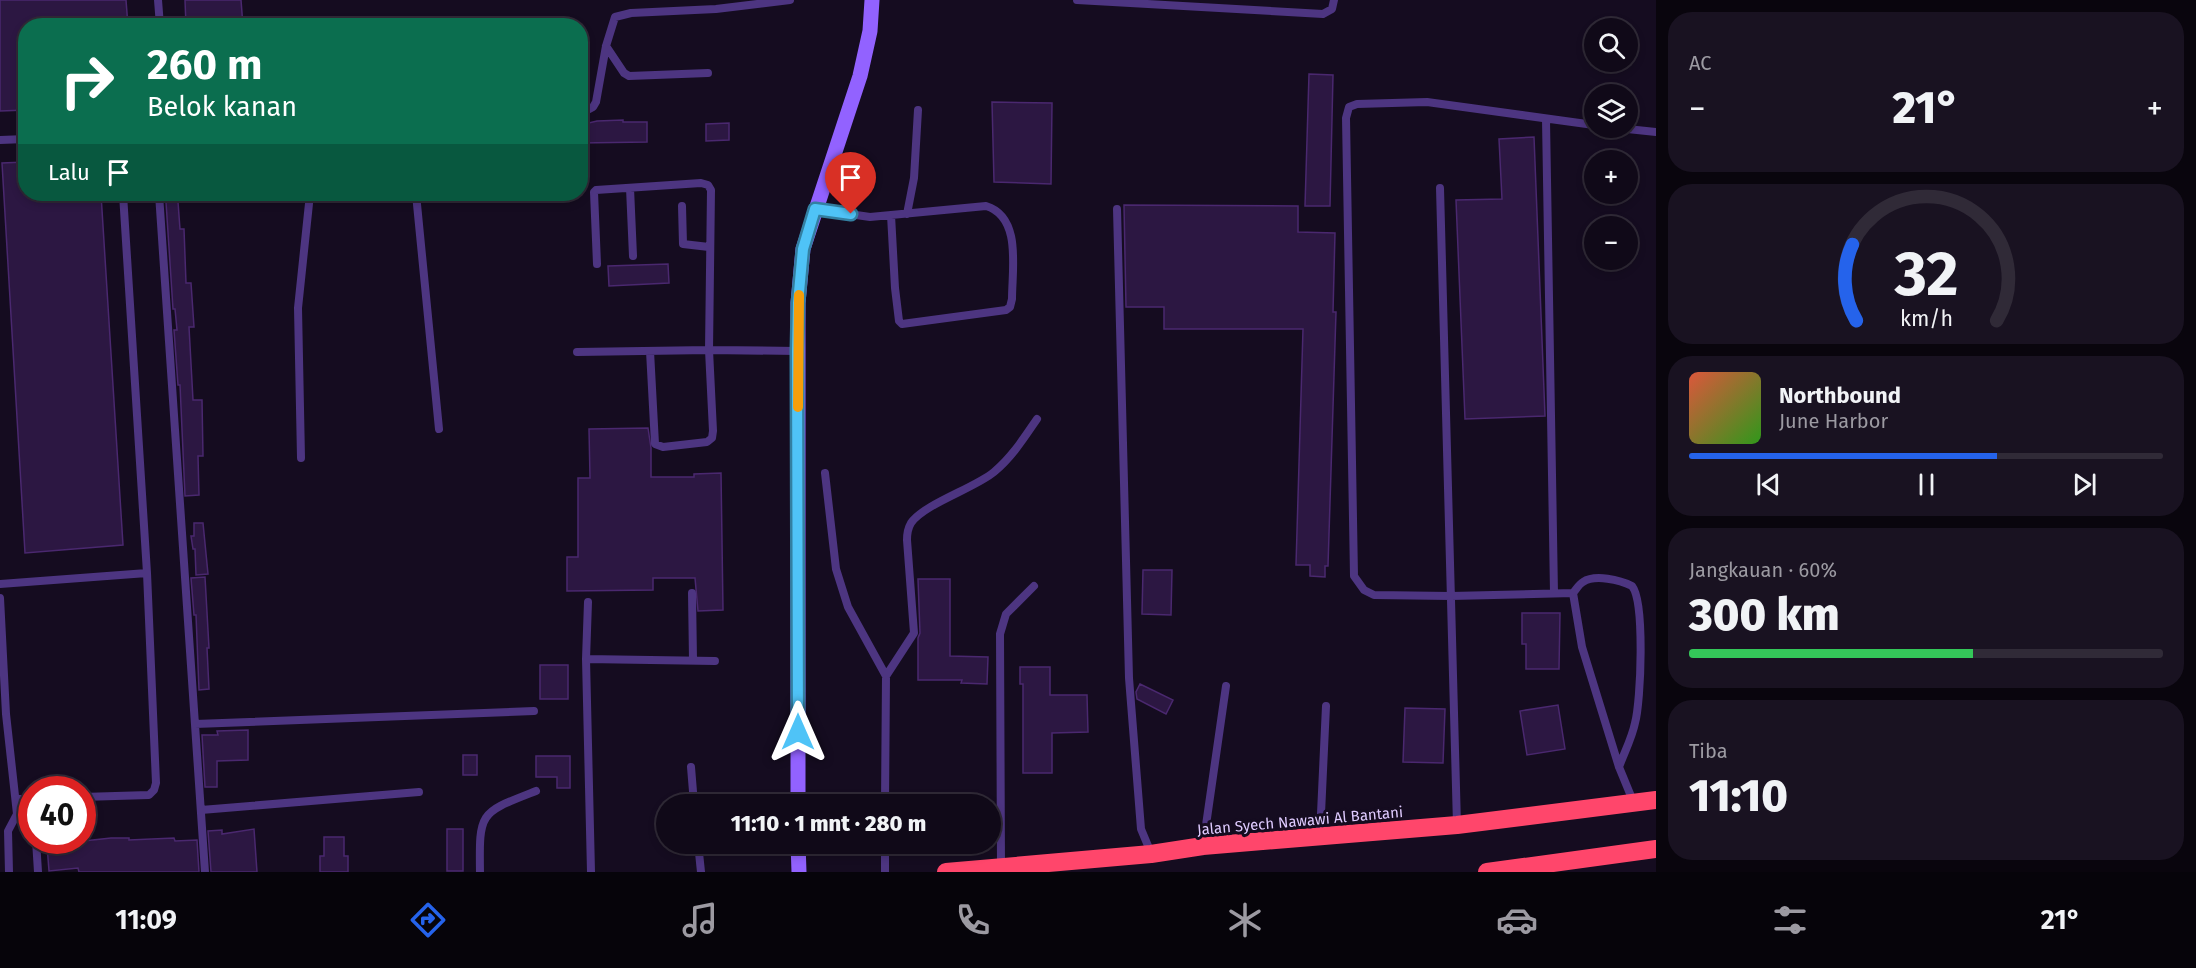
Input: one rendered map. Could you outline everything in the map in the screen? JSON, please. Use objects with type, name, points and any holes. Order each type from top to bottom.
[{"type":"highway","name":"Jalan Syech Nawawi Al Bantani","points":[[946,872],[1001,869],[1151,854],[1203,846],[1457,825],[1656,800]]},
{"type":"highway","points":[[1487,872],[1656,849]]},
{"type":"street","points":[[798,794],[797,351],[798,303],[803,249],[860,76],[870,31],[872,0]]},
{"type":"street","points":[[798,854],[798,872]]},
{"type":"lane","points":[[158,0],[159,18]]},
{"type":"lane","points":[[588,110],[596,102],[606,46],[615,17],[622,14],[716,9],[790,0]]},
{"type":"lane","points":[[1077,0],[1323,14],[1332,9],[1334,0]]},
{"type":"lane","points":[[606,46],[624,73],[629,76],[708,73]]},
{"type":"lane","points":[[1573,593],[1374,595],[1364,590],[1354,576],[1347,112],[1351,105],[1357,104],[1427,102],[1584,124]]},
{"type":"lane","points":[[907,214],[914,178],[918,110]]},
{"type":"lane","points":[[1546,120],[1554,593]]},
{"type":"lane","points":[[1638,130],[1656,132]]},
{"type":"lane","points":[[0,140],[18,139]]},
{"type":"lane","points":[[597,264],[594,192],[600,189],[701,183],[708,185],[711,190],[709,350],[713,431],[712,438],[707,442],[663,447],[655,444],[650,351]]},
{"type":"lane","points":[[630,188],[633,256]]},
{"type":"lane","points":[[1440,188],[1457,825]]},
{"type":"lane","points":[[96,797],[149,795],[156,783],[147,573],[123,201]]},
{"type":"lane","points":[[159,201],[205,872]]},
{"type":"lane","points":[[302,458],[298,308],[309,201]]},
{"type":"lane","points":[[417,201],[439,429]]},
{"type":"lane","points":[[682,206],[683,244],[709,247]]},
{"type":"lane","points":[[815,209],[870,217],[891,215],[907,214],[986,206],[995,208],[1004,218],[1012,234],[1010,307],[1006,310],[902,324],[895,288],[891,215]]},
{"type":"lane","points":[[1117,209],[1122,472],[1130,698],[1141,829],[1151,854]]},
{"type":"lane","points":[[577,352],[797,351]]},
{"type":"lane","points":[[886,676],[914,633],[907,540],[907,532],[912,522],[926,511],[992,474],[1014,453],[1037,419]]},
{"type":"lane","points":[[825,473],[836,569],[848,607],[886,676],[885,794]]},
{"type":"lane","points":[[0,585],[147,573]]},
{"type":"lane","points":[[1619,767],[1636,722],[1641,656],[1638,596],[1632,586],[1625,583],[1592,579],[1582,582],[1573,593],[1582,647],[1619,767],[1634,804]]},
{"type":"lane","points":[[1001,869],[1000,634],[1006,614],[1034,586]]},
{"type":"lane","points":[[692,593],[693,660]]},
{"type":"lane","points":[[0,598],[3,714],[17,799],[17,814],[8,831],[9,872]]},
{"type":"lane","points":[[588,602],[586,659],[591,872]]},
{"type":"lane","points":[[586,659],[714,661]]},
{"type":"lane","points":[[1203,846],[1226,686]]},
{"type":"lane","points":[[1320,837],[1326,706]]},
{"type":"lane","points":[[195,724],[534,711]]},
{"type":"lane","points":[[691,767],[693,794]]},
{"type":"lane","points":[[480,872],[479,834],[484,819],[495,807],[536,791]]},
{"type":"lane","points":[[201,810],[419,792]]},
{"type":"lane","points":[[37,854],[38,872]]},
{"type":"lane","points":[[699,854],[701,872]]},
{"type":"lane","points":[[885,854],[885,872]]},
{"type":"building","points":[[0,0],[126,0],[127,18],[18,18],[18,110],[0,111]]},
{"type":"building","points":[[185,0],[241,0],[242,18],[186,18]]},
{"type":"building","points":[[1309,74],[1333,75],[1330,206],[1305,206]]},
{"type":"building","points":[[992,102],[1052,103],[1051,184],[994,182]]},
{"type":"building","points":[[597,121],[647,122],[647,142],[588,143],[588,123]]},
{"type":"building","points":[[729,123],[729,140],[706,141],[706,124]]},
{"type":"building","points":[[1534,137],[1545,416],[1465,419],[1456,200],[1502,199],[1499,139]]},
{"type":"building","points":[[18,162],[18,201],[101,201],[123,545],[25,553],[2,163]]},
{"type":"building","points":[[166,202],[178,202],[180,229],[184,229],[186,283],[191,283],[194,327],[189,327],[193,400],[202,400],[203,456],[198,456],[199,495],[185,496],[180,385],[178,385],[174,330],[177,330],[175,309],[173,309]]},
{"type":"building","points":[[1124,205],[1298,206],[1298,232],[1335,233],[1333,312],[1336,312],[1328,566],[1325,566],[1325,577],[1310,576],[1310,565],[1296,565],[1303,329],[1164,329],[1164,307],[1126,307]]},
{"type":"building","points":[[668,264],[669,283],[609,286],[608,266]]},
{"type":"building","points":[[648,428],[651,477],[694,477],[694,474],[721,473],[723,610],[698,611],[695,578],[653,578],[653,590],[567,591],[567,557],[578,557],[578,478],[590,478],[589,429]]},
{"type":"building","points":[[194,523],[203,523],[208,574],[196,575],[195,549],[193,549],[191,536],[194,536]]},
{"type":"building","points":[[1143,570],[1172,570],[1171,615],[1142,614]]},
{"type":"building","points":[[205,577],[209,689],[199,690],[196,615],[194,615],[191,578]]},
{"type":"building","points":[[918,579],[950,579],[950,656],[988,657],[987,684],[961,683],[962,680],[918,680],[920,633]]},
{"type":"building","points":[[1522,613],[1560,613],[1559,669],[1526,669],[1526,644],[1522,644]]},
{"type":"building","points":[[540,665],[568,665],[568,699],[540,699]]},
{"type":"building","points":[[1020,667],[1050,667],[1050,695],[1087,695],[1088,732],[1052,733],[1052,773],[1023,773],[1023,684],[1020,684]]},
{"type":"building","points":[[1140,684],[1173,700],[1166,714],[1137,699],[1136,692]]},
{"type":"building","points":[[1558,705],[1565,749],[1527,755],[1520,711]]},
{"type":"building","points":[[1405,708],[1445,709],[1443,763],[1403,762]]},
{"type":"building","points":[[248,730],[248,760],[217,761],[217,787],[205,787],[202,735],[218,735],[217,731]]},
{"type":"building","points":[[463,755],[477,755],[477,775],[463,775]]},
{"type":"building","points":[[536,756],[570,756],[570,788],[557,788],[557,777],[536,777]]},
{"type":"building","points":[[254,829],[257,872],[211,872],[208,831],[222,830],[222,834]]},
{"type":"building","points":[[447,829],[463,829],[463,871],[447,871]]},
{"type":"building","points":[[324,837],[344,837],[344,856],[348,856],[348,872],[320,872],[320,856],[324,856]]},
{"type":"building","points":[[174,838],[175,841],[197,840],[199,872],[79,872],[78,868],[49,871],[48,854],[96,854],[96,840]]},
{"type":"slow traffic","points":[[798,407],[799,295]]},
{"type":"route","points":[[798,732],[797,351],[798,303],[803,249],[815,209],[851,214]]}]
